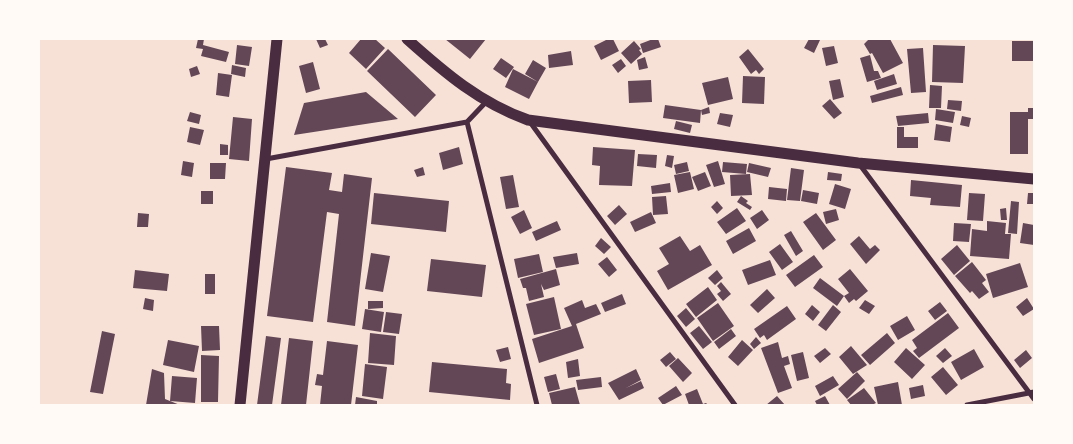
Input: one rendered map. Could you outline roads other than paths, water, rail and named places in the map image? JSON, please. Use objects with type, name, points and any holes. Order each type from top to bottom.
[{"type":"main road","points":[[240,405],[263,160],[277,39]]},
{"type":"main road","points":[[407,39],[464,87],[486,102],[500,110],[528,120],[858,163],[1034,179]]},
{"type":"street","points":[[263,160],[467,122],[486,102]]},
{"type":"street","points":[[528,120],[735,405]]},
{"type":"street","points":[[467,122],[537,405]]},
{"type":"street","points":[[858,163],[1032,392],[1034,399]]},
{"type":"street","points":[[967,405],[1032,392]]}]
